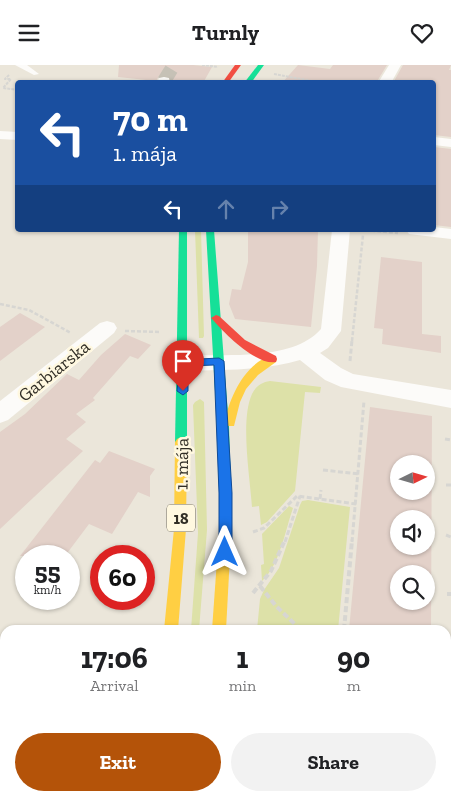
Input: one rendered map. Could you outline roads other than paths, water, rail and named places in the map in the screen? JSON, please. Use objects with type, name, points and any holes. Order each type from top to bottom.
[{"type":"main road","points":[[227,80],[238,65]]},
{"type":"main road","points":[[249,80],[261,65]]},
{"type":"main road","name":"18","points":[[183,232],[183,363]]},
{"type":"main road","points":[[210,232],[224,449],[225,552],[219,625]]},
{"type":"main road","points":[[216,318],[230,335],[248,349],[258,355],[272,359]]},
{"type":"main road","points":[[224,449],[230,432],[234,401],[241,385],[253,371],[272,359]]},
{"type":"main road","name":"1. mája","points":[[171,625],[180,529],[183,363]]},
{"type":"street","points":[[386,80],[394,65]]},
{"type":"street","points":[[436,141],[451,143]]},
{"type":"street","points":[[183,363],[292,357],[305,353],[321,344],[331,331],[341,232]]},
{"type":"street","points":[[433,232],[451,234]]},
{"type":"street","name":"Garbiarska","points":[[0,414],[107,328]]},
{"type":"street","points":[[305,353],[357,389],[451,399]]},
{"type":"lane","points":[[18,65],[24,66],[36,73]]},
{"type":"tunnel","points":[[165,80],[174,65]]}]
